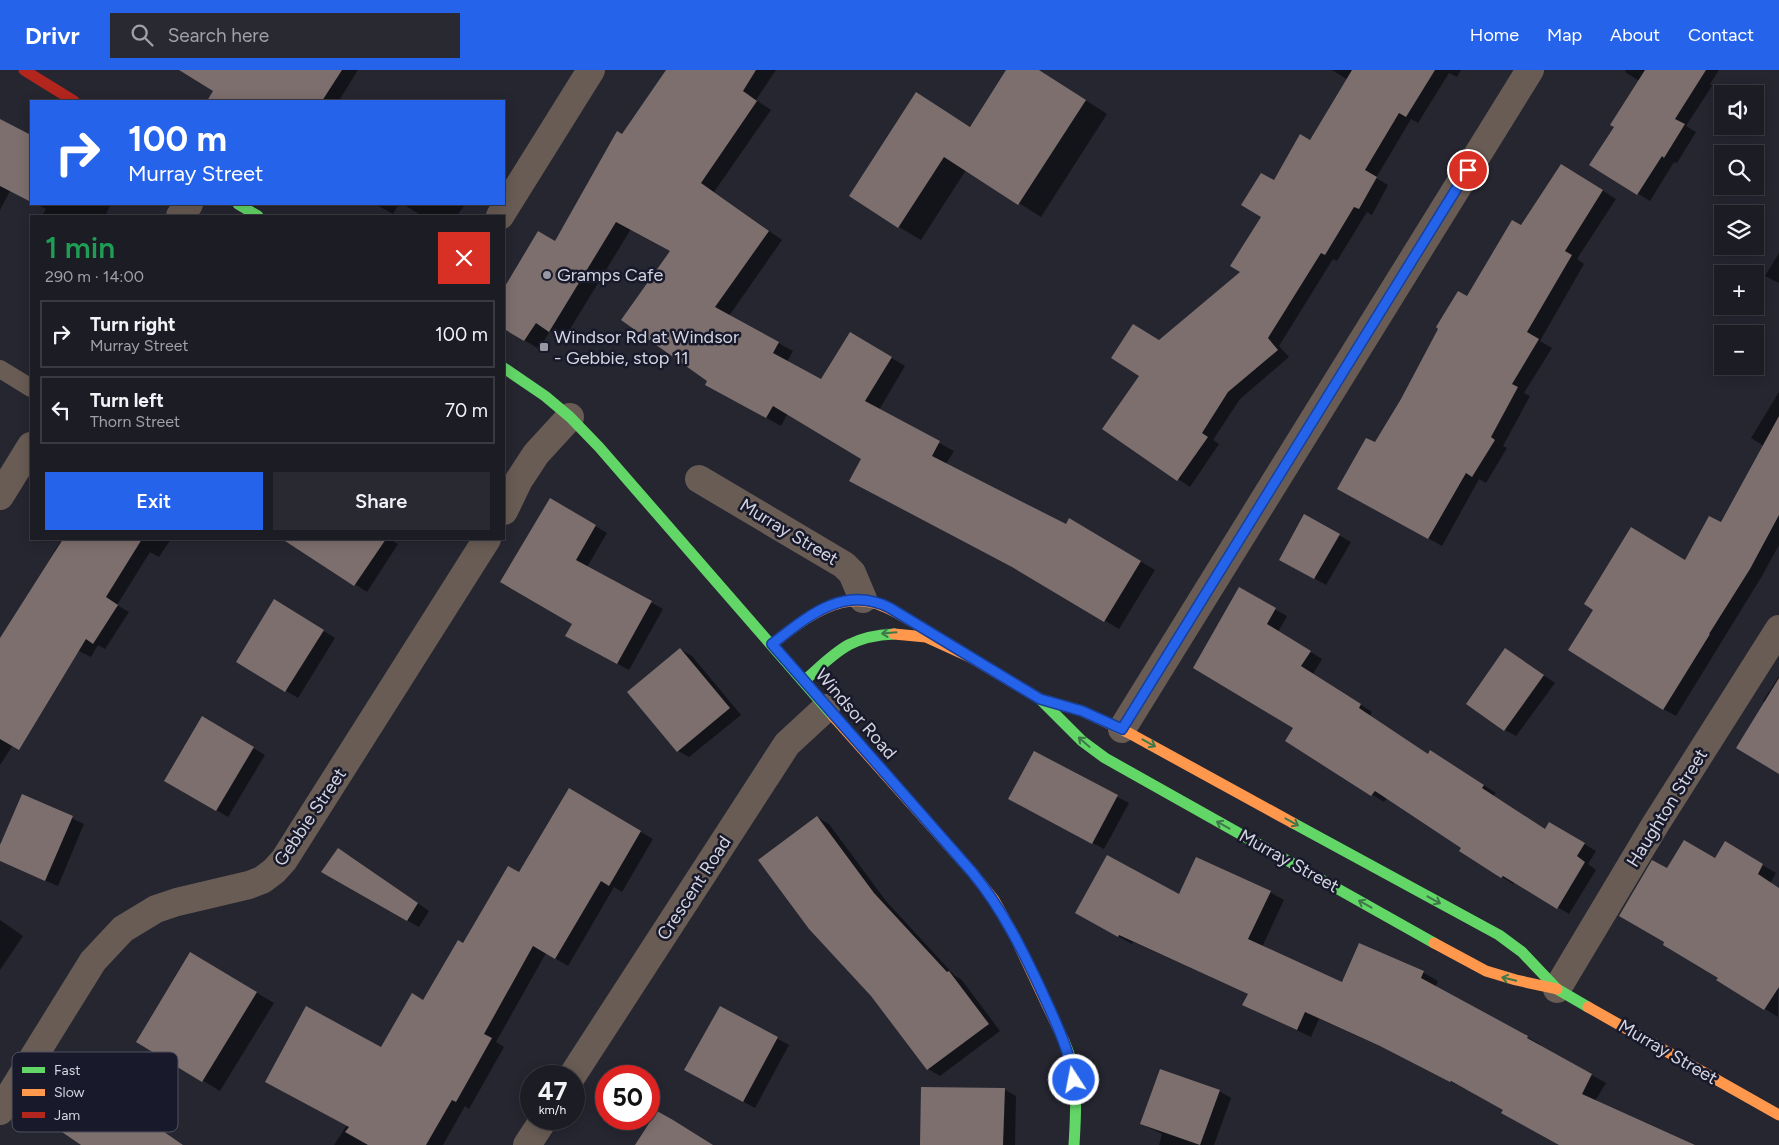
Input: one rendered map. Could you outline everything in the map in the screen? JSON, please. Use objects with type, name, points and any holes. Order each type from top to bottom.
[{"type":"street","points":[[24,70],[72,100]]},
{"type":"street","points":[[501,215],[591,70]]},
{"type":"street","points":[[1113,744],[1530,70]]},
{"type":"street","points":[[240,205],[256,215]]},
{"type":"street","name":"Windsor Road","points":[[505,369],[545,396],[570,417],[625,475],[826,708],[972,872],[994,900],[1005,918],[1067,1048],[1076,1096],[1074,1145]]},
{"type":"street","points":[[505,509],[519,480],[536,454],[570,417]]},
{"type":"street","points":[[0,496],[30,448]]},
{"type":"street","name":"Murray Street","points":[[699,479],[844,565],[852,574],[863,599]]},
{"type":"street","name":"Gebbie Street","points":[[37,1052],[93,961],[123,929],[156,909],[262,880],[284,860],[486,540]]},
{"type":"street","name":"Murray Street","points":[[772,644],[798,624],[842,601],[863,599],[881,603],[1040,699],[1082,741],[1113,744],[1499,935],[1522,952],[1557,989],[1779,1115]]},
{"type":"street","name":"Haughton Street","points":[[1557,989],[1655,825],[1779,629]]},
{"type":"street","name":"Murray Street","points":[[804,682],[844,646],[858,639],[876,635],[894,633],[915,634],[970,657]]},
{"type":"street","name":"Murray Street","points":[[1040,699],[1082,711],[1113,744],[1476,967],[1509,979],[1557,989]]},
{"type":"street","name":"Crescent Road","points":[[579,1065],[787,744],[826,708]]},
{"type":"street","name":"Gebbie Street","points":[[0,1111],[12,1092]]},
{"type":"street","points":[[527,1145],[537,1130]]},
{"type":"lane","points":[[0,369],[30,387]]},
{"type":"building","points":[[179,70],[342,70],[323,100],[208,100],[213,91]]},
{"type":"building","points":[[666,70],[756,70],[743,91],[757,101],[701,183],[769,231],[715,307],[779,342],[773,353],[821,379],[850,332],[892,357],[865,401],[940,441],[932,456],[1066,524],[1069,518],[1141,561],[1104,622],[1012,567],[849,481],[861,459],[773,406],[766,418],[705,385],[707,381],[621,320],[670,251],[616,222],[549,332],[536,323],[524,341],[505,330],[505,286],[538,231],[555,241],[617,131],[622,134]]},
{"type":"building","points":[[1006,70],[1039,70],[1086,100],[1018,205],[944,157],[898,228],[849,196],[916,92],[970,127]]},
{"type":"building","points":[[1352,70],[1435,70],[1406,117],[1399,113],[1365,170],[1377,177],[1359,209],[1354,207],[1325,255],[1321,253],[1268,338],[1278,350],[1228,392],[1202,433],[1208,437],[1177,481],[1102,429],[1139,376],[1111,358],[1133,324],[1159,340],[1240,272],[1230,266],[1261,217],[1241,205],[1261,173],[1274,180],[1300,134],[1310,140]]},
{"type":"building","points":[[1645,70],[1706,70],[1675,119],[1685,124],[1664,158],[1662,156],[1637,195],[1589,165],[1614,127],[1610,125]]},
{"type":"building","points":[[0,119],[30,134],[30,201],[0,186]]},
{"type":"building","points":[[1561,164],[1603,190],[1565,251],[1572,255],[1527,332],[1539,339],[1512,384],[1518,387],[1491,437],[1495,440],[1472,477],[1466,473],[1428,539],[1337,489],[1366,438],[1375,442],[1401,399],[1438,329],[1436,327],[1458,291],[1467,296],[1512,220],[1521,225]]},
{"type":"building","points":[[1779,416],[1779,515],[1750,569],[1663,710],[1568,650],[1593,610],[1584,604],[1631,527],[1685,560],[1709,516],[1721,522]]},
{"type":"building","points":[[550,498],[596,525],[576,560],[652,601],[617,664],[565,636],[572,624],[500,582]]},
{"type":"building","points":[[1304,514],[1340,534],[1314,579],[1279,560]]},
{"type":"building","points":[[62,540],[141,540],[106,597],[118,605],[93,644],[86,639],[19,750],[0,739],[0,638]]},
{"type":"building","points":[[284,540],[385,540],[354,586]]},
{"type":"building","points":[[1239,587],[1276,608],[1267,624],[1311,651],[1301,666],[1361,704],[1359,708],[1428,754],[1430,750],[1484,785],[1482,788],[1545,829],[1549,822],[1585,843],[1577,856],[1585,862],[1557,909],[1503,876],[1501,878],[1459,851],[1461,848],[1375,791],[1371,796],[1285,741],[1293,728],[1193,668]]},
{"type":"building","points":[[274,599],[324,630],[285,692],[236,662]]},
{"type":"building","points":[[680,648],[730,708],[677,752],[627,692]]},
{"type":"building","points":[[1505,648],[1544,675],[1504,731],[1466,704]]},
{"type":"building","points":[[1779,678],[1779,774],[1736,748]]},
{"type":"building","points":[[202,716],[254,747],[216,811],[164,781]]},
{"type":"building","points":[[1034,751],[1118,795],[1092,844],[1008,799]]},
{"type":"building","points":[[569,788],[641,831],[609,886],[601,881],[555,959],[533,946],[484,1034],[492,1038],[456,1102],[452,1100],[426,1145],[368,1145],[345,1132],[349,1127],[265,1082],[306,1006],[381,1047],[412,993],[423,1000],[458,940],[463,943],[508,866],[519,872]]},
{"type":"building","points":[[22,794],[73,816],[45,881],[0,861],[0,845]]},
{"type":"building","points":[[817,816],[874,893],[947,972],[949,971],[989,1024],[927,1070],[871,996],[809,929],[758,860]]},
{"type":"building","points":[[1684,840],[1715,858],[1725,841],[1763,864],[1758,874],[1779,888],[1779,987],[1764,1010],[1716,980],[1718,978],[1663,945],[1664,942],[1619,916],[1652,860],[1667,868]]},
{"type":"building","points":[[338,848],[418,903],[407,921],[321,872]]},
{"type":"building","points":[[1107,855],[1179,894],[1196,857],[1271,891],[1248,939],[1342,982],[1359,943],[1424,971],[1421,978],[1528,1036],[1527,1038],[1592,1074],[1582,1094],[1695,1145],[1559,1145],[1501,1113],[1503,1110],[1451,1081],[1305,1012],[1297,1030],[1242,1005],[1248,994],[1119,935],[1118,937],[1075,913]]},
{"type":"building","points":[[190,952],[257,992],[202,1082],[178,1067],[178,1052],[152,1052],[136,1042]]},
{"type":"building","points":[[720,1006],[778,1037],[743,1102],[684,1070]]},
{"type":"building","points":[[1160,1069],[1220,1090],[1200,1145],[1140,1124]]},
{"type":"building","points":[[921,1087],[1005,1088],[1003,1145],[920,1145]]},
{"type":"building","points":[[660,1113],[713,1145],[635,1145],[645,1130],[660,1130]]},
{"type":"building","points":[[62,1132],[164,1132],[183,1145],[81,1145]]},
{"type":"traffic: fast","points":[[240,205],[256,215]]},
{"type":"traffic: fast","points":[[505,369],[545,396],[570,417],[599,447],[833,716]]},
{"type":"traffic: fast","points":[[804,681],[834,654],[854,642],[878,635],[894,634]]},
{"type":"traffic: fast","points":[[1041,700],[1082,741],[1105,758],[1434,943]]},
{"type":"traffic: fast","points":[[1293,823],[1499,935],[1522,952],[1557,989],[1588,1007]]},
{"type":"traffic: fast","points":[[1064,1041],[1069,1053],[1074,1079],[1076,1106],[1074,1145]]},
{"type":"traffic: slow","points":[[772,644],[791,629],[826,608],[840,603],[864,601],[898,613],[970,657],[926,637],[894,634]]},
{"type":"traffic: slow","points":[[970,657],[1040,699],[1082,711],[1129,733],[1293,823]]},
{"type":"traffic: slow","points":[[833,716],[972,872],[994,900],[1016,939],[1064,1041]]},
{"type":"traffic: slow","points":[[1434,943],[1486,971],[1557,989]]},
{"type":"traffic: slow","points":[[1588,1007],[1779,1115]]},
{"type":"traffic: jam","points":[[24,70],[72,100]]},
{"type":"place","name":"Gramps Cafe","points":[[547,275]]},
{"type":"place","name":"Windsor Rd at Windsor - Gebbie, stop 11","points":[[544,347]]},
{"type":"route","points":[[1074,1080],[1070,1057],[1063,1038],[1016,938],[994,900],[972,872],[826,708],[772,644],[798,624],[832,605],[853,599],[871,600],[890,608],[1040,699],[1082,711],[1122,729],[1468,170]]}]
